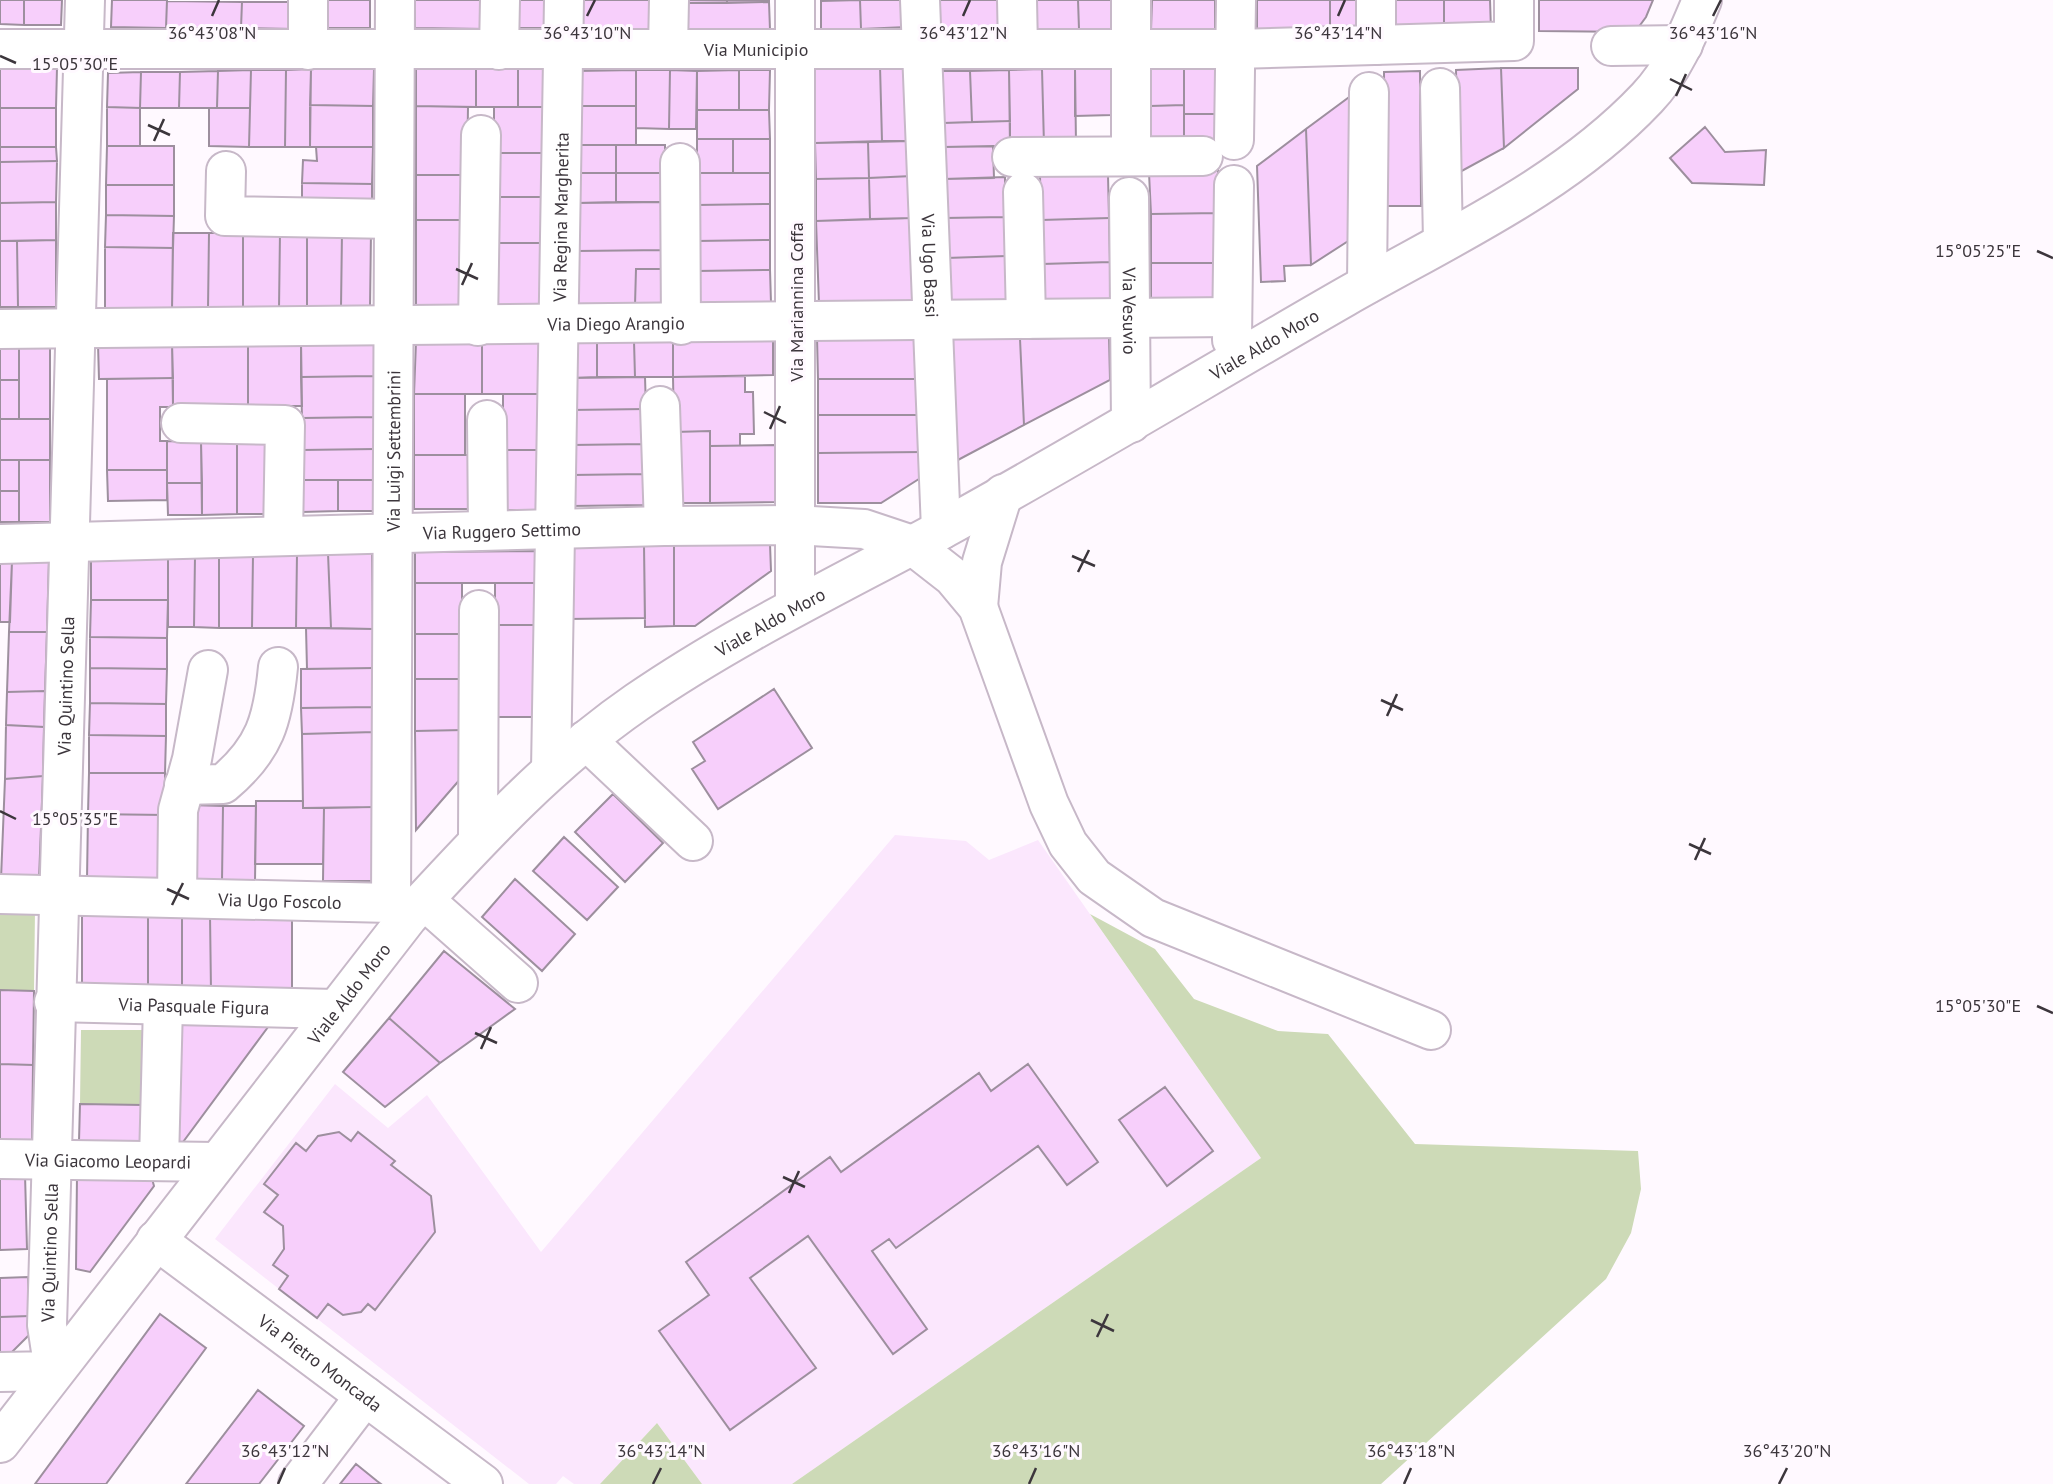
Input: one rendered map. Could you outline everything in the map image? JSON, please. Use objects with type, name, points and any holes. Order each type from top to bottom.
[{"type":"street","name":"Via Quintino Sella","points":[[54,1371],[47,1325],[54,1002],[85,0]]},
{"type":"street","points":[[308,0],[308,50]]},
{"type":"street","name":"Via Luigi Settembrini","points":[[395,0],[393,533],[408,907]]},
{"type":"street","points":[[499,50],[500,0]]},
{"type":"street","name":"Via Regina Margherita","points":[[551,770],[564,0]]},
{"type":"street","points":[[667,49],[668,0]]},
{"type":"street","name":"Via Mariannina Coffa","points":[[795,0],[795,605]]},
{"type":"street","name":"Via Ugo Bassi","points":[[920,0],[932,321],[926,538]]},
{"type":"street","points":[[1017,0],[1018,47]]},
{"type":"street","points":[[1131,0],[1131,156]]},
{"type":"street","points":[[1026,319],[1017,174],[1131,156],[1218,148],[1236,49],[1236,0]]},
{"type":"street","points":[[1376,0],[1376,45]]},
{"type":"street","name":"Via Municipio","points":[[0,49],[1236,49],[1514,41],[1514,0]]},
{"type":"street","name":"Viale Aldo Moro","points":[[0,1443],[335,1009],[408,907],[586,740],[638,701],[795,605],[926,538],[1131,423],[1233,361],[1543,184],[1597,144],[1649,96],[1683,46],[1702,0]]},
{"type":"street","points":[[1611,46],[1683,46]]},
{"type":"street","points":[[1440,88],[1443,242]]},
{"type":"street","points":[[1367,284],[1369,92]]},
{"type":"street","points":[[478,326],[481,135]]},
{"type":"street","points":[[680,163],[681,324]]},
{"type":"street","points":[[226,171],[225,216],[394,219]]},
{"type":"street","points":[[1233,361],[1234,185]]},
{"type":"street","name":"Via Vesuvio","points":[[1129,197],[1131,423]]},
{"type":"street","name":"Via Diego Arangio","points":[[0,329],[559,326],[1232,317]]},
{"type":"street","points":[[660,406],[664,526]]},
{"type":"street","points":[[486,420],[488,530]]},
{"type":"street","points":[[181,423],[285,425],[283,536]]},
{"type":"street","points":[[978,607],[982,562],[1003,494]]},
{"type":"street","name":"Via Ruggero Settimo","points":[[0,544],[556,528],[794,525],[864,529],[926,538]]},
{"type":"street","points":[[926,538],[953,578],[978,607],[1049,804],[1068,844],[1094,877],[1153,918],[1432,1030]]},
{"type":"street","points":[[478,840],[479,610]]},
{"type":"street","points":[[184,785],[223,784],[257,751],[267,731],[278,667]]},
{"type":"street","points":[[177,898],[178,810],[208,670]]},
{"type":"street","points":[[586,740],[693,841]]},
{"type":"street","name":"Via Ugo Foscolo","points":[[0,894],[408,907]]},
{"type":"street","points":[[408,907],[518,983]]},
{"type":"street","name":"Via Pasquale Figura","points":[[54,1002],[335,1009]]},
{"type":"street","points":[[159,1161],[163,1005]]},
{"type":"street","name":"Via Giacomo Leopardi","points":[[0,1159],[217,1162]]},
{"type":"street","name":"Via Pietro Moncada","points":[[156,1240],[483,1484]]},
{"type":"street","points":[[0,1372],[54,1371]]},
{"type":"street","points":[[298,1484],[365,1396]]},
{"type":"shaded area","points":[[895,835],[966,841],[989,860],[1038,840],[1261,1158],[792,1484],[702,1484],[657,1423],[600,1484],[574,1484],[563,1476],[556,1484],[529,1484],[215,1239],[335,1084],[388,1128],[427,1095],[541,1252]]},
{"type":"green space","points":[[0,910],[35,910],[34,991],[0,990]]},
{"type":"green space","points":[[1090,914],[1155,949],[1194,999],[1278,1031],[1328,1034],[1415,1144],[1638,1151],[1641,1189],[1631,1233],[1606,1279],[1381,1484],[792,1484],[1261,1158]]},
{"type":"green space","points":[[81,1030],[144,1030],[143,1105],[80,1104]]},
{"type":"green space","points":[[657,1423],[702,1484],[600,1484]]},
{"type":"building","points":[[0,0],[24,0],[24,25],[0,24]]},
{"type":"building","points":[[24,0],[62,0],[61,25],[24,25]]},
{"type":"building","points":[[112,0],[167,0],[166,28],[111,27]]},
{"type":"building","points":[[318,0],[370,0],[370,28],[318,28]]},
{"type":"building","points":[[415,0],[486,0],[486,29],[415,28]]},
{"type":"building","points":[[516,0],[552,0],[551,28],[515,28]]},
{"type":"building","points":[[580,0],[652,0],[652,29],[580,29]]},
{"type":"building","points":[[684,0],[727,0],[727,3],[684,3]]},
{"type":"building","points":[[727,0],[769,0],[769,2],[727,3]]},
{"type":"building","points":[[860,0],[906,0],[907,27],[861,29]]},
{"type":"building","points":[[860,0],[861,29],[821,30],[821,1]]},
{"type":"building","points":[[937,0],[999,0],[1000,29],[938,29]]},
{"type":"building","points":[[1032,0],[1078,0],[1079,29],[1033,29]]},
{"type":"building","points":[[1078,0],[1113,0],[1115,29],[1079,29]]},
{"type":"building","points":[[1152,0],[1215,0],[1215,29],[1151,30]]},
{"type":"building","points":[[1257,0],[1330,0],[1330,30],[1257,31]]},
{"type":"building","points":[[1330,0],[1358,0],[1358,31],[1330,30]]},
{"type":"building","points":[[1389,0],[1444,0],[1444,30],[1389,31]]},
{"type":"building","points":[[1444,0],[1490,0],[1491,30],[1444,30]]},
{"type":"building","points":[[1539,0],[1653,0],[1646,17],[1635,32],[1539,31]]},
{"type":"building","points":[[167,1],[242,2],[241,28],[166,28]]},
{"type":"building","points":[[242,2],[295,2],[294,29],[241,28]]},
{"type":"building","points":[[769,2],[770,30],[684,31],[684,3]]},
{"type":"building","points":[[909,65],[911,141],[882,141],[880,66]]},
{"type":"building","points":[[880,66],[882,141],[815,143],[813,68]]},
{"type":"building","points":[[1111,67],[1112,115],[1075,116],[1075,68]]},
{"type":"building","points":[[57,68],[56,108],[0,108],[0,69]]},
{"type":"building","points":[[1075,68],[1076,144],[1044,145],[1042,69]]},
{"type":"building","points":[[1501,68],[1504,148],[1458,173],[1456,70]]},
{"type":"building","points":[[1501,68],[1578,68],[1578,89],[1504,148]]},
{"type":"building","points":[[311,69],[374,69],[373,106],[310,105]]},
{"type":"building","points":[[311,69],[310,147],[285,147],[286,70]]},
{"type":"building","points":[[416,69],[476,69],[476,107],[416,106]]},
{"type":"building","points":[[476,69],[518,69],[518,107],[476,107]]},
{"type":"building","points":[[518,69],[547,69],[547,107],[518,107]]},
{"type":"building","points":[[1042,69],[1044,145],[1010,146],[1009,70]]},
{"type":"building","points":[[1150,69],[1184,69],[1184,105],[1150,106]]},
{"type":"building","points":[[1184,69],[1216,69],[1216,114],[1184,114]]},
{"type":"building","points":[[251,70],[286,70],[285,147],[249,147]]},
{"type":"building","points":[[251,70],[250,108],[217,108],[218,71]]},
{"type":"building","points":[[636,70],[670,70],[669,129],[636,128]]},
{"type":"building","points":[[636,70],[636,106],[576,106],[576,71]]},
{"type":"building","points":[[670,70],[697,71],[696,129],[669,129]]},
{"type":"building","points":[[739,70],[739,110],[697,110],[697,71]]},
{"type":"building","points":[[739,70],[770,70],[769,110],[739,110]]},
{"type":"building","points":[[1009,70],[1010,121],[972,122],[970,71]]},
{"type":"building","points":[[218,71],[217,108],[179,108],[180,72]]},
{"type":"building","points":[[942,71],[970,71],[972,122],[943,123]]},
{"type":"building","points":[[1420,71],[1421,206],[1385,206],[1384,72]]},
{"type":"building","points":[[141,72],[180,72],[179,108],[140,108]]},
{"type":"building","points":[[141,72],[140,108],[107,107],[108,73]]},
{"type":"building","points":[[1356,92],[1356,236],[1311,265],[1306,129]]},
{"type":"building","points":[[310,105],[373,106],[373,147],[310,147]]},
{"type":"building","points":[[1184,105],[1184,143],[1151,143],[1150,106]]},
{"type":"building","points":[[416,106],[468,107],[467,175],[416,175]]},
{"type":"building","points":[[576,106],[636,106],[636,145],[577,145]]},
{"type":"building","points":[[107,107],[140,108],[140,146],[107,146]]},
{"type":"building","points":[[494,107],[547,107],[547,153],[494,153]]},
{"type":"building","points":[[0,108],[56,108],[56,147],[0,147]]},
{"type":"building","points":[[209,108],[250,108],[249,147],[209,146]]},
{"type":"building","points":[[697,110],[769,110],[770,139],[697,139]]},
{"type":"building","points":[[1184,114],[1216,114],[1217,143],[1184,143]]},
{"type":"building","points":[[1010,121],[1010,146],[944,147],[943,123]]},
{"type":"building","points":[[1705,127],[1725,152],[1766,150],[1764,185],[1692,183],[1670,158]]},
{"type":"building","points":[[1306,129],[1311,265],[1284,266],[1285,281],[1261,282],[1257,166]]},
{"type":"building","points":[[697,139],[733,139],[733,173],[697,173]]},
{"type":"building","points":[[733,139],[770,139],[770,173],[733,173]]},
{"type":"building","points":[[911,141],[912,176],[869,178],[868,142]]},
{"type":"building","points":[[868,142],[869,178],[816,179],[815,143]]},
{"type":"building","points":[[577,145],[616,145],[616,173],[577,173]]},
{"type":"building","points":[[616,145],[665,145],[665,173],[616,173]]},
{"type":"building","points":[[107,146],[174,146],[174,185],[106,185]]},
{"type":"building","points":[[993,146],[994,178],[945,179],[944,147]]},
{"type":"building","points":[[0,147],[56,147],[57,161],[0,162]]},
{"type":"building","points":[[316,147],[373,147],[372,184],[302,183],[303,160],[317,161]]},
{"type":"building","points":[[494,153],[547,153],[547,197],[494,197]]},
{"type":"building","points":[[57,161],[56,202],[0,203],[0,162]]},
{"type":"building","points":[[1218,168],[1218,213],[1151,214],[1149,173]]},
{"type":"building","points":[[577,173],[616,173],[616,202],[577,203]]},
{"type":"building","points":[[616,173],[665,173],[665,202],[616,202]]},
{"type":"building","points":[[697,173],[770,173],[770,204],[697,205]]},
{"type":"building","points":[[416,175],[467,175],[467,220],[416,220]]},
{"type":"building","points":[[1108,175],[1109,218],[1041,220],[1040,176]]},
{"type":"building","points":[[912,176],[913,218],[870,219],[869,178]]},
{"type":"building","points":[[1005,177],[1005,217],[945,218],[945,179]]},
{"type":"building","points":[[869,178],[870,219],[816,221],[816,179]]},
{"type":"building","points":[[302,183],[372,184],[372,203],[302,203]]},
{"type":"building","points":[[106,185],[174,185],[174,216],[106,215]]},
{"type":"building","points":[[494,197],[547,197],[547,243],[493,243]]},
{"type":"building","points":[[56,202],[56,240],[0,241],[0,203]]},
{"type":"building","points":[[665,202],[665,250],[577,251],[577,203]]},
{"type":"building","points":[[770,204],[770,240],[697,241],[697,205]]},
{"type":"building","points":[[1218,213],[1218,263],[1151,263],[1151,214]]},
{"type":"building","points":[[106,215],[174,216],[173,248],[105,247]]},
{"type":"building","points":[[1005,217],[1006,256],[946,258],[945,218]]},
{"type":"building","points":[[913,218],[915,302],[819,304],[816,221]]},
{"type":"building","points":[[1109,218],[1110,262],[1042,264],[1041,220]]},
{"type":"building","points":[[416,220],[467,220],[467,307],[416,307]]},
{"type":"building","points":[[280,232],[307,232],[307,309],[279,309]]},
{"type":"building","points":[[280,232],[279,309],[243,309],[243,233]]},
{"type":"building","points":[[307,232],[342,232],[341,308],[307,309]]},
{"type":"building","points":[[342,232],[371,232],[370,308],[341,308]]},
{"type":"building","points":[[173,233],[209,233],[208,309],[172,310]]},
{"type":"building","points":[[209,233],[243,233],[243,309],[208,309]]},
{"type":"building","points":[[56,240],[56,307],[18,307],[17,241]]},
{"type":"building","points":[[770,240],[770,270],[697,271],[697,241]]},
{"type":"building","points":[[0,241],[17,241],[18,307],[0,307]]},
{"type":"building","points":[[493,243],[547,243],[546,306],[493,306]]},
{"type":"building","points":[[105,247],[173,248],[172,310],[105,310]]},
{"type":"building","points":[[665,250],[665,269],[636,269],[635,305],[577,305],[577,251]]},
{"type":"building","points":[[1006,256],[1007,302],[947,303],[946,258]]},
{"type":"building","points":[[1110,262],[1111,302],[1043,303],[1042,264]]},
{"type":"building","points":[[1151,263],[1218,263],[1218,300],[1151,301]]},
{"type":"building","points":[[636,269],[665,269],[665,304],[635,305]]},
{"type":"building","points":[[770,270],[771,303],[697,303],[697,271]]},
{"type":"building","points":[[817,337],[922,337],[922,379],[818,379]]},
{"type":"building","points":[[1109,337],[1110,380],[1024,425],[1020,339]]},
{"type":"building","points":[[951,338],[1020,339],[1024,425],[956,461]]},
{"type":"building","points":[[773,339],[773,375],[673,377],[673,340]]},
{"type":"building","points":[[673,340],[673,377],[635,377],[634,341]]},
{"type":"building","points":[[374,341],[374,376],[301,377],[301,342]]},
{"type":"building","points":[[570,341],[597,341],[597,377],[570,378]]},
{"type":"building","points":[[597,341],[634,341],[635,377],[597,377]]},
{"type":"building","points":[[248,342],[301,342],[302,406],[248,406]]},
{"type":"building","points":[[248,342],[248,406],[173,407],[172,343]]},
{"type":"building","points":[[416,342],[482,342],[482,394],[414,394]]},
{"type":"building","points":[[482,342],[540,342],[540,394],[482,394]]},
{"type":"building","points":[[0,343],[19,343],[19,380],[0,380]]},
{"type":"building","points":[[19,343],[50,343],[50,419],[19,419]]},
{"type":"building","points":[[172,343],[173,378],[99,379],[98,344]]},
{"type":"building","points":[[374,376],[374,417],[302,418],[301,377]]},
{"type":"building","points":[[745,376],[745,392],[753,392],[754,434],[740,434],[740,446],[710,446],[710,431],[674,432],[673,377]]},
{"type":"building","points":[[645,377],[646,409],[570,410],[570,378]]},
{"type":"building","points":[[173,378],[173,407],[160,407],[160,441],[167,441],[167,470],[107,470],[107,379]]},
{"type":"building","points":[[818,379],[922,379],[923,415],[818,415]]},
{"type":"building","points":[[0,380],[19,380],[19,419],[0,419]]},
{"type":"building","points":[[414,394],[465,394],[465,455],[414,455]]},
{"type":"building","points":[[503,394],[540,394],[540,450],[503,450]]},
{"type":"building","points":[[646,409],[646,444],[571,445],[570,410]]},
{"type":"building","points":[[818,415],[923,415],[923,452],[818,453]]},
{"type":"building","points":[[374,417],[375,449],[302,450],[302,418]]},
{"type":"building","points":[[0,419],[50,419],[50,460],[0,460]]},
{"type":"building","points":[[710,431],[710,503],[674,503],[674,432]]},
{"type":"building","points":[[167,441],[201,442],[202,483],[167,483]]},
{"type":"building","points":[[237,441],[237,514],[202,515],[201,442]]},
{"type":"building","points":[[237,441],[267,441],[268,514],[237,514]]},
{"type":"building","points":[[646,444],[646,474],[571,475],[571,445]]},
{"type":"building","points":[[775,445],[775,502],[710,503],[710,446]]},
{"type":"building","points":[[375,449],[375,480],[302,480],[302,450]]},
{"type":"building","points":[[503,450],[540,450],[540,510],[503,510]]},
{"type":"building","points":[[923,452],[922,477],[881,503],[818,503],[818,453]]},
{"type":"building","points":[[414,455],[473,455],[473,509],[414,509]]},
{"type":"building","points":[[0,460],[19,460],[19,491],[0,491]]},
{"type":"building","points":[[19,460],[50,460],[50,522],[19,522]]},
{"type":"building","points":[[107,470],[167,470],[167,500],[108,501]]},
{"type":"building","points":[[646,474],[646,505],[571,506],[571,475]]},
{"type":"building","points":[[302,480],[338,480],[338,511],[302,512]]},
{"type":"building","points":[[338,480],[375,480],[375,511],[338,511]]},
{"type":"building","points":[[167,483],[202,483],[202,515],[168,515]]},
{"type":"building","points":[[0,491],[19,491],[19,522],[0,522]]},
{"type":"building","points":[[770,544],[771,571],[695,626],[674,626],[674,545]]},
{"type":"building","points":[[644,545],[645,618],[567,619],[566,546]]},
{"type":"building","points":[[644,545],[674,545],[674,626],[645,627]]},
{"type":"building","points":[[537,551],[537,583],[415,583],[415,552]]},
{"type":"building","points":[[372,552],[373,629],[331,628],[328,553]]},
{"type":"building","points":[[328,553],[331,628],[296,628],[297,554]]},
{"type":"building","points":[[297,554],[296,628],[252,628],[253,555]]},
{"type":"building","points":[[219,555],[253,555],[252,628],[219,628]]},
{"type":"building","points":[[219,555],[219,628],[194,627],[195,556]]},
{"type":"building","points":[[168,556],[195,556],[194,627],[168,627]]},
{"type":"building","points":[[168,556],[168,600],[91,600],[91,557]]},
{"type":"building","points":[[49,560],[47,632],[9,632],[12,561]]},
{"type":"building","points":[[0,561],[12,561],[10,622],[0,622]]},
{"type":"building","points":[[415,583],[462,583],[462,634],[415,634]]},
{"type":"building","points":[[495,583],[537,583],[537,625],[495,625]]},
{"type":"building","points":[[91,600],[168,600],[167,638],[90,637]]},
{"type":"building","points":[[495,625],[537,625],[538,717],[495,717]]},
{"type":"building","points":[[306,628],[373,629],[374,668],[307,669]]},
{"type":"building","points":[[9,632],[47,632],[45,691],[7,692]]},
{"type":"building","points":[[415,634],[462,634],[462,679],[415,679]]},
{"type":"building","points":[[90,637],[167,638],[167,669],[90,668]]},
{"type":"building","points":[[90,668],[167,669],[166,704],[90,703]]},
{"type":"building","points":[[374,668],[374,707],[301,708],[301,669]]},
{"type":"building","points":[[415,679],[462,679],[463,730],[415,731]]},
{"type":"building","points":[[774,689],[812,748],[718,809],[692,769],[705,761],[693,742]]},
{"type":"building","points":[[45,691],[44,727],[6,725],[7,692]]},
{"type":"building","points":[[90,703],[166,704],[166,736],[89,735]]},
{"type":"building","points":[[374,707],[374,732],[302,734],[301,708]]},
{"type":"building","points":[[6,725],[44,727],[43,776],[5,779]]},
{"type":"building","points":[[463,730],[462,777],[416,830],[415,731]]},
{"type":"building","points":[[374,732],[375,807],[303,808],[302,734]]},
{"type":"building","points":[[89,735],[166,736],[165,773],[89,773]]},
{"type":"building","points":[[89,773],[165,773],[165,815],[88,814]]},
{"type":"building","points":[[43,776],[39,879],[1,879],[5,779]]},
{"type":"building","points":[[613,794],[663,843],[625,882],[575,832]]},
{"type":"building","points":[[256,801],[303,801],[303,808],[324,808],[323,864],[255,864]]},
{"type":"building","points":[[190,805],[223,806],[222,881],[189,880]]},
{"type":"building","points":[[223,806],[256,806],[255,882],[222,881]]},
{"type":"building","points":[[375,807],[375,881],[323,881],[324,808]]},
{"type":"building","points":[[88,814],[165,815],[164,881],[87,879]]},
{"type":"building","points":[[564,837],[618,887],[587,920],[533,871]]},
{"type":"building","points":[[515,879],[575,934],[542,971],[482,917]]},
{"type":"building","points":[[148,915],[148,991],[82,991],[82,916]]},
{"type":"building","points":[[148,915],[182,915],[182,991],[148,991]]},
{"type":"building","points":[[182,915],[210,915],[211,991],[182,991]]},
{"type":"building","points":[[210,915],[292,915],[292,990],[211,991]]},
{"type":"building","points":[[444,951],[515,1009],[440,1063],[389,1018]]},
{"type":"building","points":[[0,990],[34,991],[33,1065],[0,1064]]},
{"type":"building","points":[[389,1018],[440,1063],[385,1107],[343,1072]]},
{"type":"building","points":[[271,1023],[183,1142],[175,1142],[177,1024]]},
{"type":"building","points":[[0,1064],[33,1065],[32,1140],[0,1140]]},
{"type":"building","points":[[1028,1064],[1098,1162],[1067,1185],[1038,1146],[896,1248],[889,1239],[872,1251],[927,1329],[893,1354],[808,1236],[750,1278],[816,1368],[730,1430],[659,1331],[709,1295],[686,1262],[830,1157],[841,1172],[979,1073],[991,1091]]},
{"type":"building","points":[[1165,1087],[1213,1151],[1167,1186],[1119,1120]]},
{"type":"building","points":[[80,1104],[143,1105],[142,1141],[79,1141]]},
{"type":"building","points":[[339,1132],[351,1141],[358,1132],[395,1161],[391,1165],[431,1196],[435,1232],[375,1310],[368,1304],[361,1312],[343,1315],[328,1304],[317,1318],[279,1289],[288,1276],[273,1265],[284,1249],[283,1226],[264,1212],[278,1195],[264,1184],[296,1143],[306,1151],[318,1136]]},
{"type":"building","points":[[0,1174],[25,1174],[27,1249],[0,1250]]},
{"type":"building","points":[[77,1175],[151,1175],[154,1186],[90,1272],[76,1269]]},
{"type":"building","points":[[28,1277],[29,1316],[0,1317],[0,1278]]},
{"type":"building","points":[[160,1314],[206,1348],[106,1484],[35,1484]]},
{"type":"building","points":[[29,1316],[29,1335],[12,1352],[0,1352],[0,1317]]},
{"type":"building","points":[[258,1390],[304,1426],[259,1484],[186,1484]]},
{"type":"building","points":[[356,1464],[377,1481],[381,1484],[340,1484]]}]
